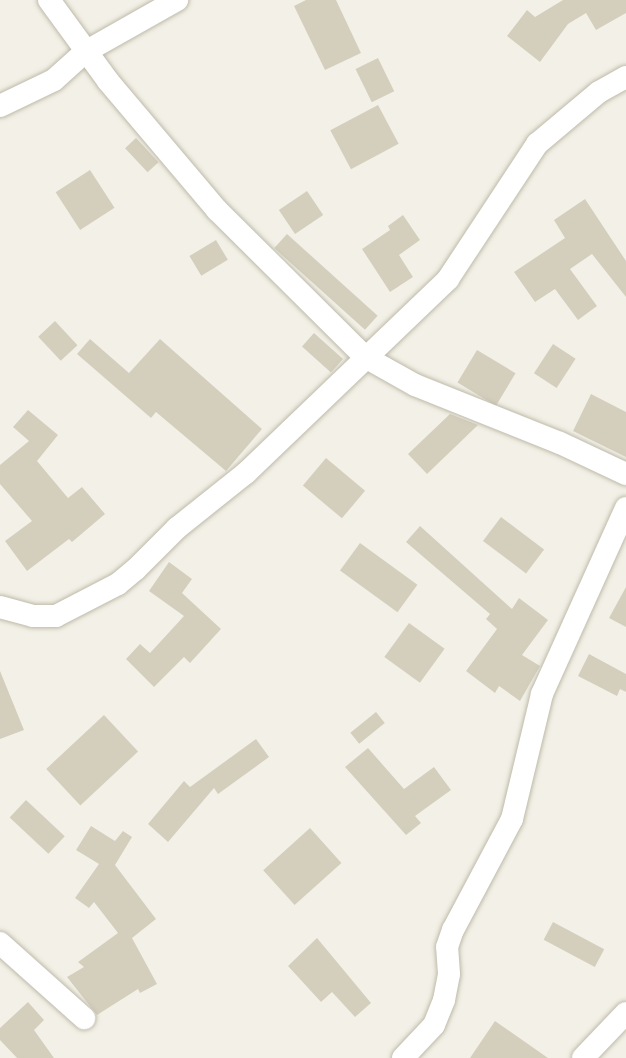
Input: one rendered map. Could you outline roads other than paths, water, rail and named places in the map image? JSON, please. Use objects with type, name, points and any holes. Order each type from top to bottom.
[{"type":"street","points":[[49,0],[85,52],[217,210],[366,357],[426,390],[560,443],[626,474]]},
{"type":"street","points":[[0,106],[54,80],[85,52],[177,0]]},
{"type":"street","points":[[0,607],[33,616],[56,616],[118,584],[177,528],[246,473],[448,279],[537,144],[599,92],[626,77]]},
{"type":"street","points":[[404,1058],[434,1025],[444,1000],[447,947],[453,930],[512,819],[542,694],[626,508]]},
{"type":"street","points":[[0,943],[84,1018]]},
{"type":"street","points":[[583,1058],[626,1013]]}]
